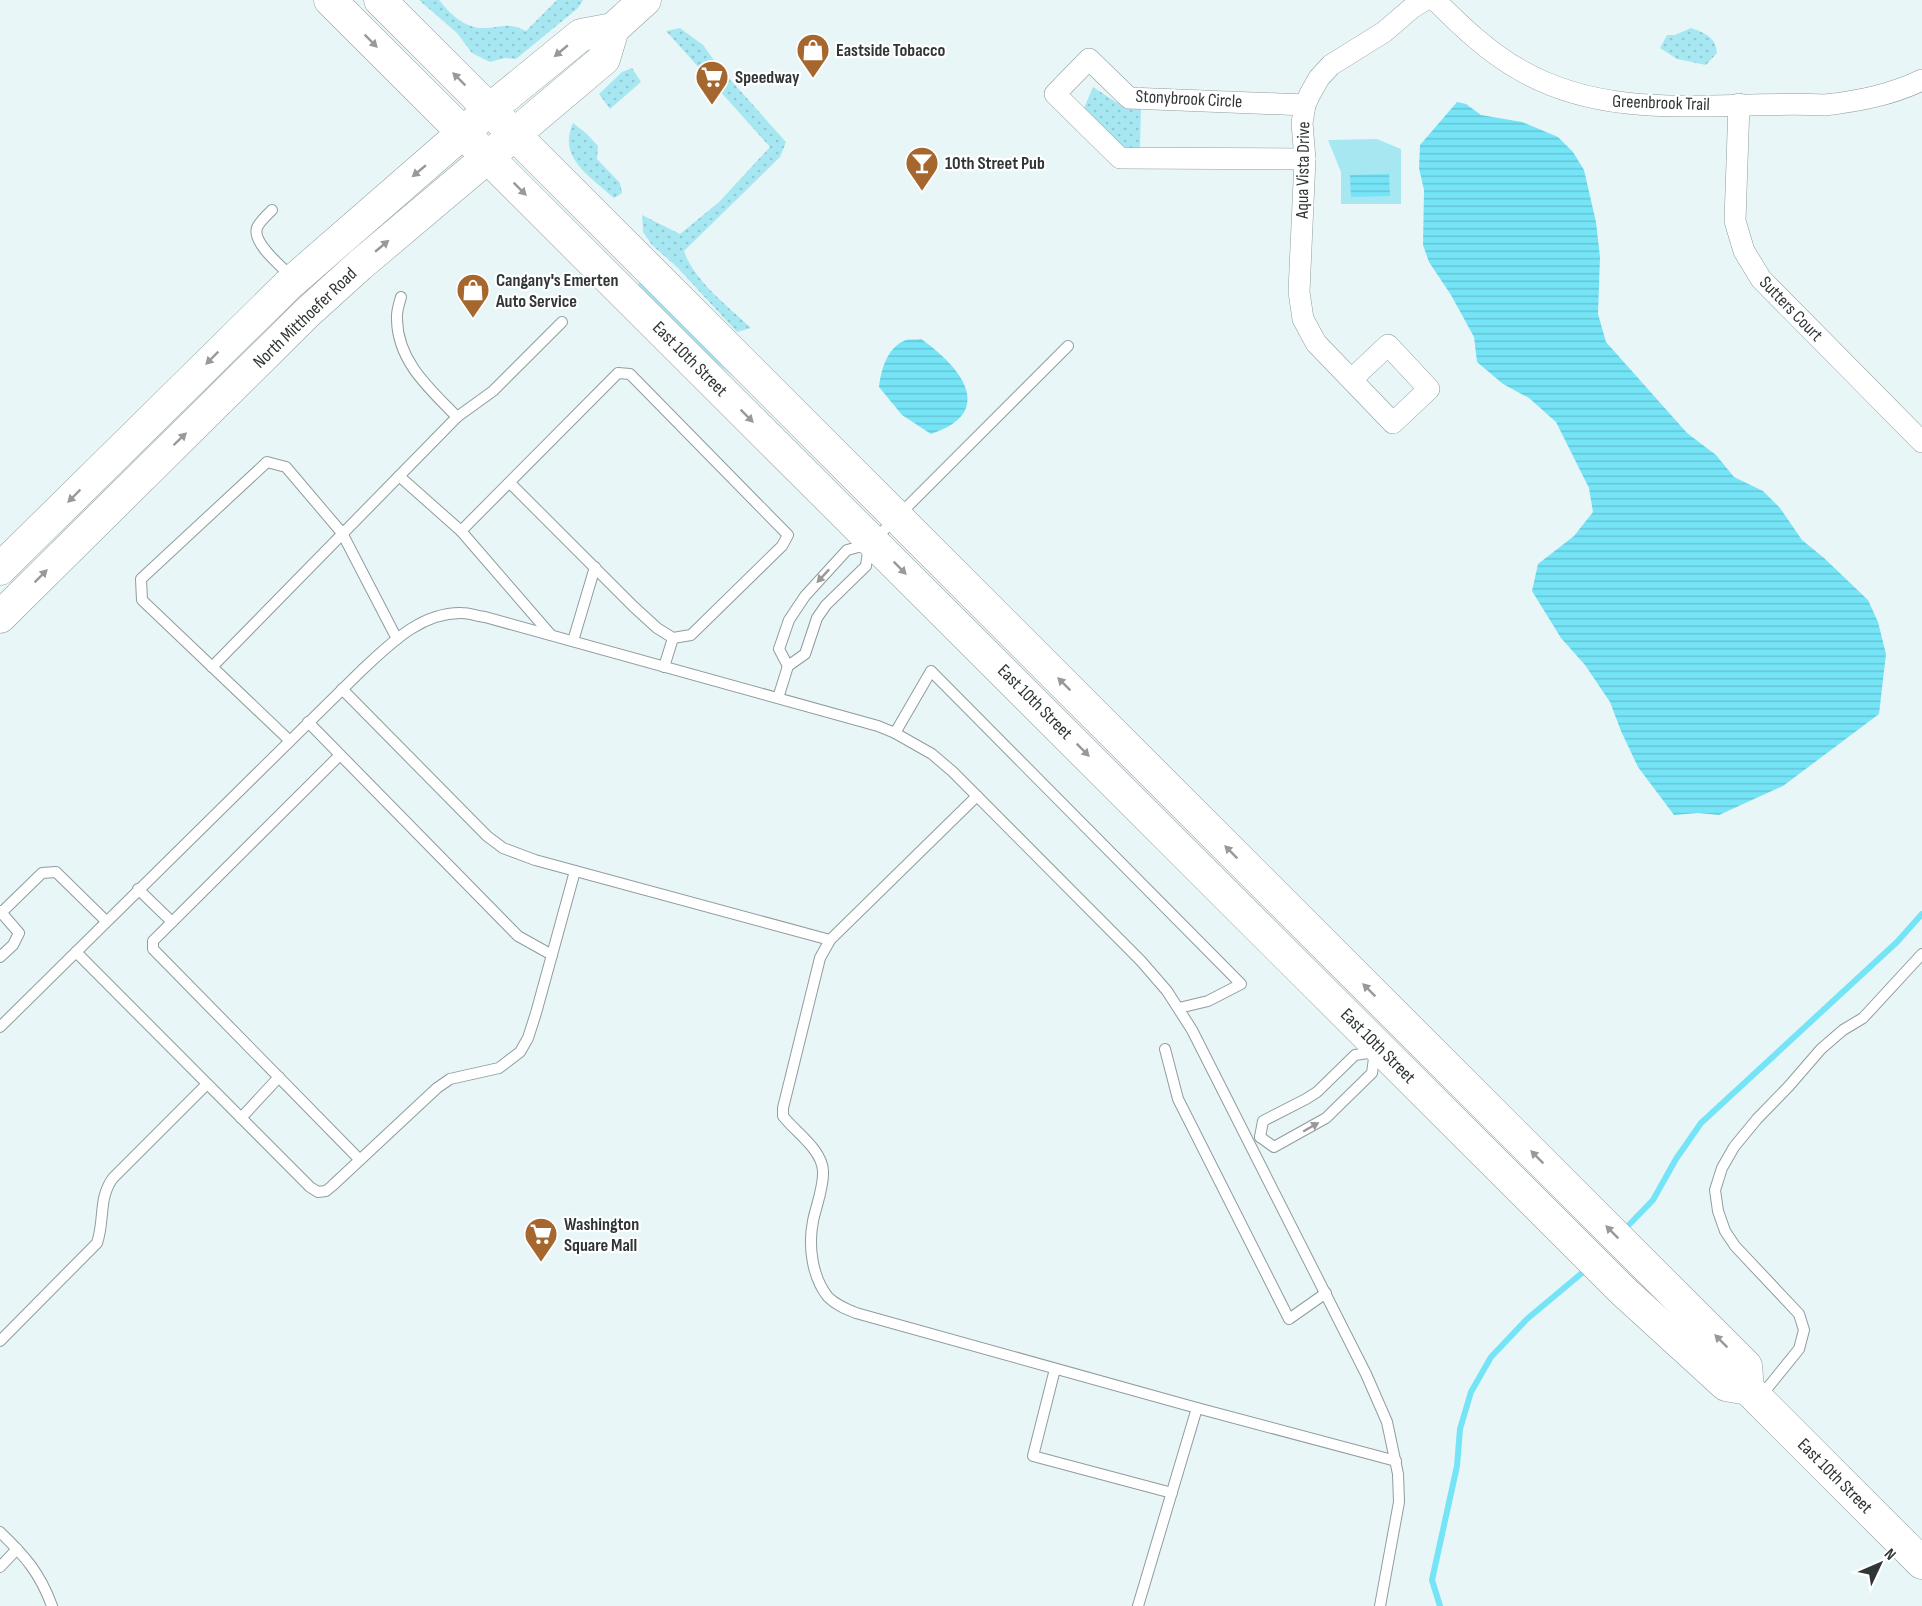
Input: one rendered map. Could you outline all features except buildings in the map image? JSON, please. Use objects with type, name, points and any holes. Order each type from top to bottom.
[{"type":"main road","name":"East 10th Street","points":[[330,0],[871,542],[1387,1039],[1578,1199],[1746,1365],[1754,1394]]},
{"type":"main road","name":"East 10th Street","points":[[380,0],[897,517],[1387,1039],[1556,1223],[1622,1290],[1726,1385],[1754,1394],[1922,1563]]},
{"type":"main road","points":[[613,29],[645,0]]},
{"type":"main road","name":"North Mitthoefer Road","points":[[0,569],[228,341],[294,279],[489,110],[581,34],[613,29],[604,59],[360,265],[307,313],[0,617]]},
{"type":"main road","points":[[244,376],[250,347],[297,300],[301,292],[294,279]]},
{"type":"street","name":"Aqua Vista Drive","points":[[1352,379],[1316,343],[1305,326],[1300,306],[1305,159],[1302,123],[1305,105],[1318,78],[1331,65],[1384,32],[1425,0]]},
{"type":"street","name":"Greenbrook Trail","points":[[1435,0],[1475,38],[1503,60],[1557,88],[1590,98],[1633,105],[1825,105],[1885,95],[1922,80]]},
{"type":"street","name":"Stonybrook Circle","points":[[1305,105],[1129,98],[1089,59],[1055,94],[1120,158],[1305,159]]},
{"type":"street","name":"Sutters Court","points":[[1739,104],[1734,212],[1743,248],[1750,264],[1761,279],[1922,442]]},
{"type":"lane","points":[[272,210],[257,228],[256,238],[294,279]]},
{"type":"lane","points":[[401,297],[397,319],[402,348],[417,375],[457,417]]},
{"type":"lane","points":[[212,667],[457,417],[493,391],[562,322]]},
{"type":"lane","points":[[788,666],[779,649],[796,607],[847,550],[871,542],[1068,346]]},
{"type":"lane","points":[[461,531],[618,373],[630,374],[788,535],[782,546],[691,635],[673,638],[649,621],[510,483]]},
{"type":"lane","points":[[290,741],[142,600],[141,579],[267,462],[286,467],[342,532],[397,639]]},
{"type":"lane","points":[[399,476],[461,531],[552,635]]},
{"type":"lane","points":[[778,698],[788,666],[805,654],[811,630],[826,605],[866,566],[871,542]]},
{"type":"lane","points":[[573,641],[595,567]]},
{"type":"lane","points":[[0,1027],[342,689],[397,639],[424,621],[461,613],[485,617],[878,726],[895,733],[932,754],[977,796],[1141,961],[1179,1008],[1326,1293],[1387,1422],[1396,1461],[1398,1502],[1380,1606]]},
{"type":"lane","points":[[664,667],[673,638]]},
{"type":"lane","points":[[895,733],[931,671],[1241,984],[1208,1002],[1179,1008]]},
{"type":"lane","points":[[342,689],[465,815],[490,838],[517,855],[830,940]]},
{"type":"lane","points":[[308,722],[518,936],[552,955]]},
{"type":"lane","points":[[340,755],[153,941],[153,949],[360,1160]]},
{"type":"lane","points":[[977,796],[830,940],[820,958],[783,1108],[783,1116],[817,1153],[824,1171],[812,1224],[811,1242],[813,1268],[828,1297],[840,1307],[856,1314],[1396,1461]]},
{"type":"lane","points":[[186,825],[195,834]]},
{"type":"lane","points":[[76,952],[310,1187],[318,1192],[326,1191],[437,1088],[450,1079],[498,1068],[520,1052],[528,1038],[536,1013],[575,871]]},
{"type":"lane","points":[[0,957],[13,945],[19,933],[1,912],[42,873],[56,872],[106,921]]},
{"type":"lane","points":[[138,890],[172,922]]},
{"type":"lane","points":[[1754,1394],[1799,1349],[1804,1330],[1799,1314],[1735,1246],[1725,1231],[1718,1211],[1715,1190],[1722,1168],[1734,1147],[1757,1119],[1790,1086],[1821,1049],[1843,1030],[1863,1018],[1922,954]]},
{"type":"lane","points":[[1260,1137],[1274,1147],[1326,1118],[1372,1074],[1387,1039]]},
{"type":"lane","points":[[1260,1137],[1263,1120],[1317,1092],[1355,1055],[1387,1039]]},
{"type":"lane","points":[[1165,1049],[1178,1099],[1288,1319],[1326,1293]]},
{"type":"lane","points":[[241,1118],[279,1077]]},
{"type":"lane","points":[[0,1341],[97,1243],[101,1230],[105,1188],[113,1178],[207,1084]]},
{"type":"lane","points":[[1249,1143],[1260,1137]]},
{"type":"lane","points":[[1055,1369],[1033,1456],[1172,1493]]},
{"type":"lane","points":[[1138,1606],[1197,1408]]},
{"type":"lane","points":[[0,1532],[38,1573],[51,1602],[41,1606]]},
{"type":"lane","points":[[0,1567],[17,1549]]},
{"type":"shaded area","points":[[419,0],[439,0],[453,15],[471,26],[485,28],[510,26],[526,31],[557,0],[583,0],[578,8],[516,59],[505,58],[490,62],[472,53],[457,33]]},
{"type":"shaded area","points":[[680,28],[703,45],[719,67],[786,142],[780,157],[684,251],[704,283],[751,328],[737,332],[677,267],[652,245],[643,232],[642,215],[680,234],[719,202],[770,147],[666,31]]},
{"type":"shaded area","points":[[1691,28],[1705,34],[1714,43],[1717,53],[1706,65],[1677,59],[1660,48],[1667,35],[1675,35]]},
{"type":"shaded area","points":[[632,68],[641,82],[610,109],[599,94],[622,72]]},
{"type":"shaded area","points":[[1093,87],[1125,108],[1141,108],[1140,149],[1133,152],[1088,126],[1084,108]]},
{"type":"shaded area","points":[[1457,102],[1466,104],[1481,115],[1522,122],[1558,137],[1573,152],[1584,170],[1596,222],[1600,257],[1598,314],[1606,342],[1687,433],[1716,455],[1734,477],[1763,491],[1780,508],[1802,540],[1868,600],[1878,622],[1886,654],[1879,714],[1783,786],[1719,815],[1698,813],[1674,815],[1638,767],[1610,702],[1585,665],[1561,638],[1532,591],[1538,564],[1574,536],[1593,512],[1589,488],[1556,422],[1529,398],[1503,384],[1477,362],[1474,337],[1451,295],[1429,262],[1423,245],[1424,190],[1419,168],[1420,145]]},
{"type":"shaded area","points":[[573,123],[598,146],[597,159],[620,183],[622,193],[614,198],[579,166],[573,157],[569,147],[569,135]]},
{"type":"shaded area","points":[[1377,139],[1401,149],[1401,204],[1341,204],[1341,172],[1328,140]]},
{"type":"shaded area","points":[[1389,174],[1390,196],[1351,197],[1350,175]]},
{"type":"shaded area","points":[[642,280],[745,386],[708,356],[636,287]]},
{"type":"shaded area","points":[[921,339],[948,362],[959,375],[966,388],[968,401],[963,414],[951,425],[931,434],[902,415],[879,387],[883,367],[894,348],[906,340]]},
{"type":"waterway","points":[[1624,1230],[1653,1200],[1676,1159],[1701,1123],[1897,942],[1922,914]]},
{"type":"waterway","points":[[1440,1606],[1432,1580],[1457,1466],[1460,1429],[1471,1392],[1491,1357],[1527,1319],[1588,1268]]},
{"type":"place","name":"Eastside Tobacco","points":[[813,79]]},
{"type":"place","name":"Speedway","points":[[712,106]]},
{"type":"place","name":"10th Street Pub","points":[[922,192]]},
{"type":"place","name":"Cangany's Emerten Auto Service","points":[[473,319]]},
{"type":"place","name":"Washington Square Mall","points":[[541,1263]]}]
